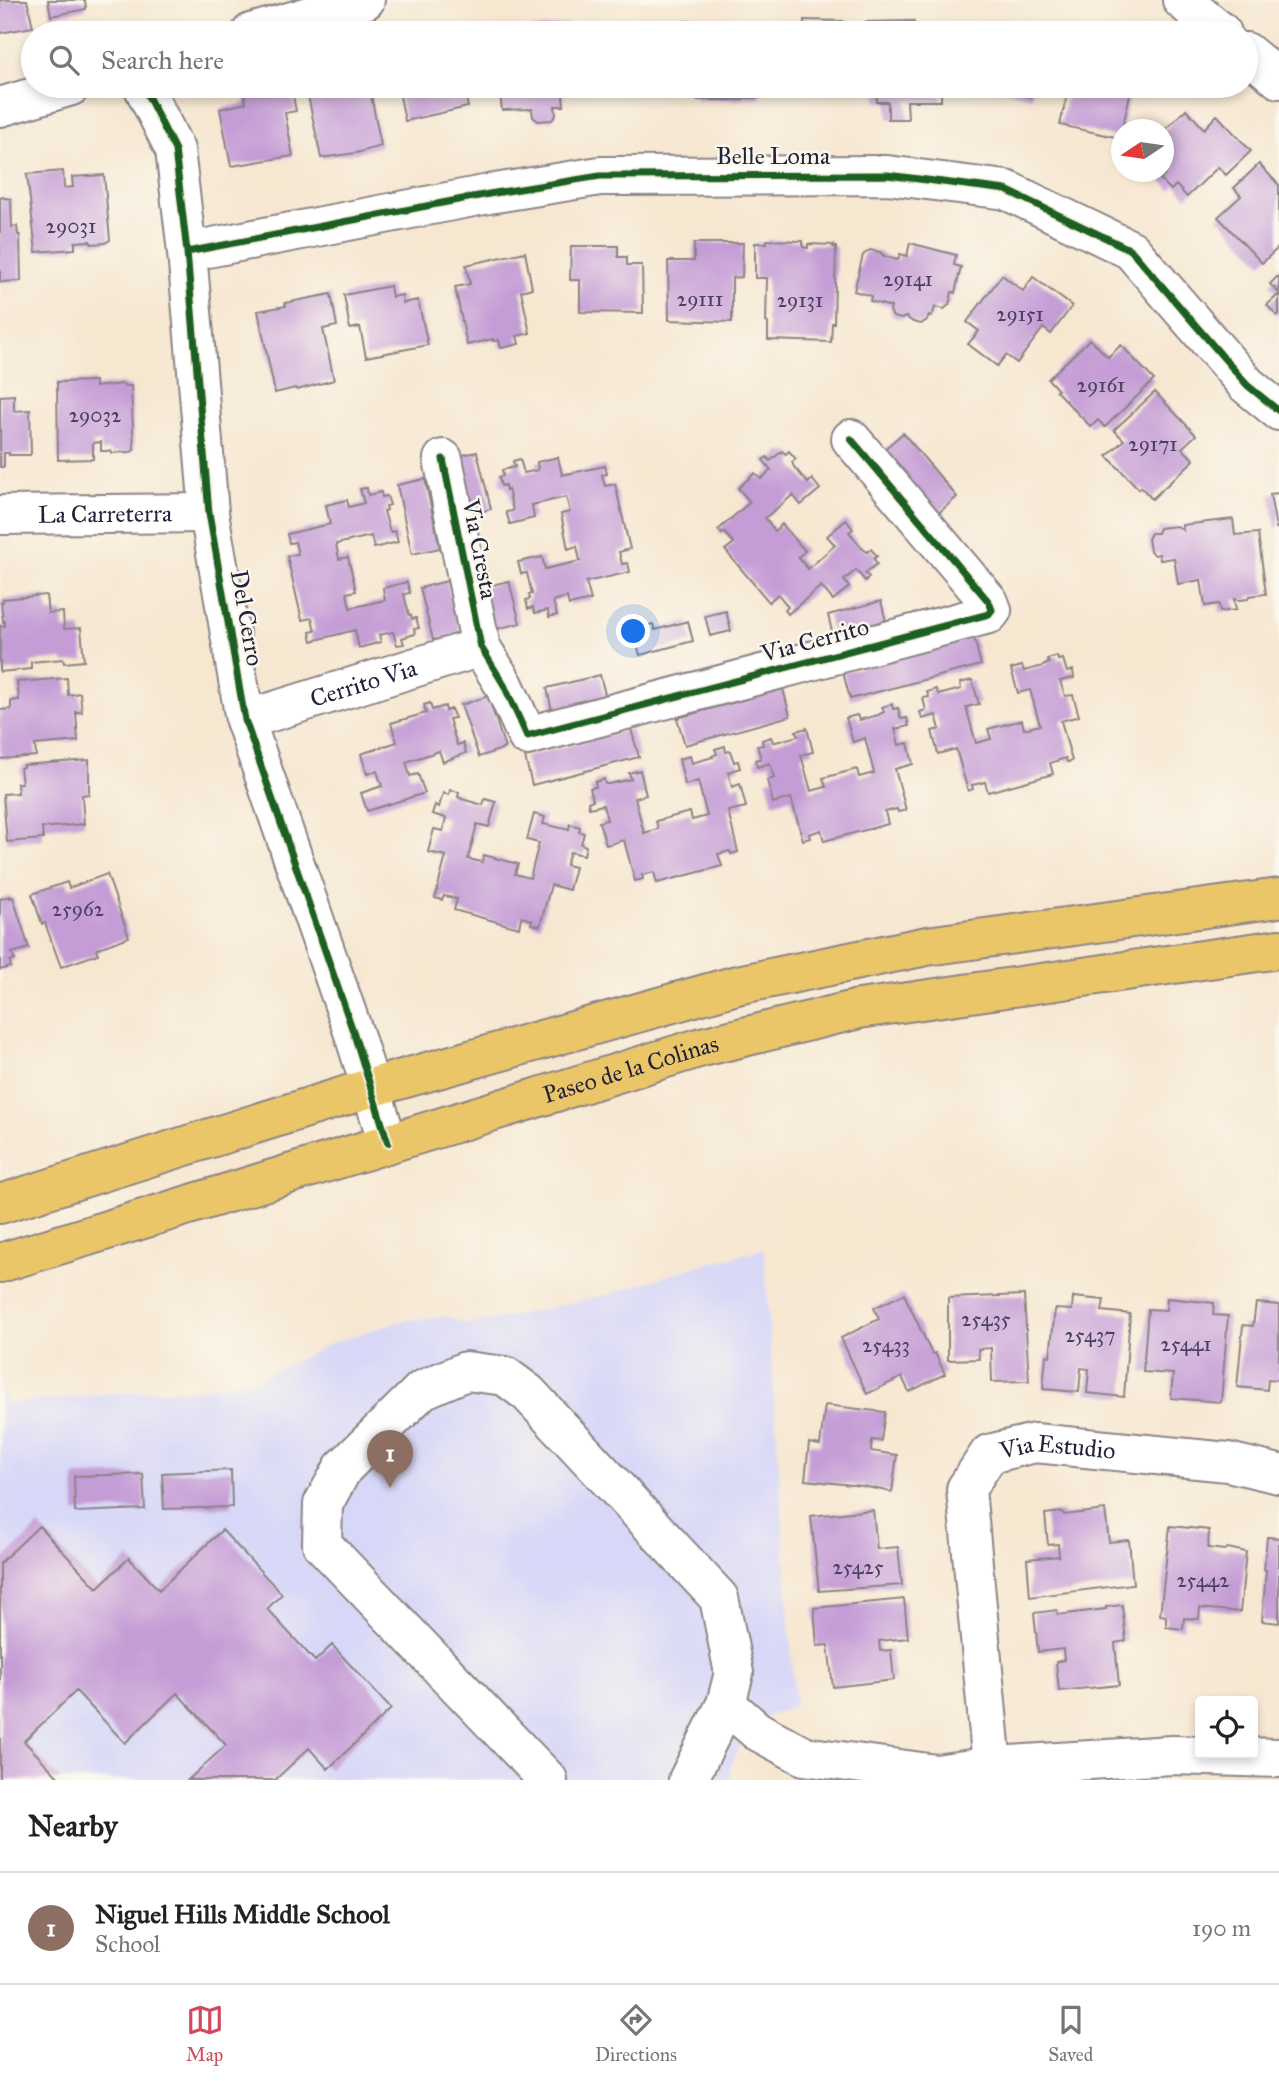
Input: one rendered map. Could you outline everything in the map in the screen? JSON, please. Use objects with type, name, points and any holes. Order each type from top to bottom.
[{"type":"main road","name":"Paseo de la Colinas","points":[[0,1204],[370,1088],[737,985],[927,946],[1279,898]]},
{"type":"main road","name":"Paseo de la Colinas","points":[[0,1263],[702,1047],[859,1009],[1279,949]]},
{"type":"street","points":[[292,21],[365,0]]},
{"type":"street","points":[[1181,0],[1207,21]]},
{"type":"street","points":[[1258,62],[1279,79]]},
{"type":"street","points":[[0,107],[30,98]]},
{"type":"street","name":"Del Cerro","points":[[149,98],[176,150],[209,513],[245,720],[354,1034],[388,1143]]},
{"type":"street","name":"Belle Loma","points":[[187,251],[489,194],[600,176],[887,175],[1006,190],[1131,250],[1247,385],[1279,411]]},
{"type":"street","name":"Via Cerrito","points":[[481,647],[504,685],[527,736],[989,614],[992,610],[989,602],[851,439]]},
{"type":"street","name":"Via Cresta","points":[[443,459],[481,647]]},
{"type":"street","name":"La Carreterra","points":[[0,515],[209,513]]},
{"type":"street","name":"Cerrito Via","points":[[245,720],[481,647]]},
{"type":"street","points":[[548,1780],[322,1544],[323,1504],[343,1468],[422,1390],[466,1371],[505,1376],[528,1393],[719,1598],[734,1673],[726,1704],[688,1780]]},
{"type":"street","name":"Via Estudio","points":[[992,1766],[966,1489],[989,1454],[1035,1443],[1228,1462],[1279,1474]]},
{"type":"street","points":[[726,1704],[757,1731],[804,1756],[927,1777],[992,1766],[1172,1755],[1279,1758]]},
{"type":"shaded area","points":[[764,1249],[795,1706],[768,1716],[742,1743],[731,1764],[730,1780],[0,1780],[0,1389],[6,1404],[115,1393],[194,1389],[258,1379],[334,1342],[402,1321],[445,1316],[466,1324],[511,1316],[606,1295],[697,1266]]},
{"type":"building","points":[[0,0],[27,0],[32,21],[21,21],[21,29],[0,33]]},
{"type":"building","points":[[48,0],[85,0],[86,9],[51,16]]},
{"type":"building","points":[[245,98],[293,98],[296,111],[285,113],[293,156],[231,166],[220,109],[246,103]]},
{"type":"building","points":[[308,98],[372,98],[381,146],[321,158]]},
{"type":"building","points":[[400,98],[466,98],[468,107],[405,121]]},
{"type":"building","points":[[500,98],[563,98],[564,106],[555,106],[556,115],[552,120],[538,121],[533,117],[532,109],[502,110]]},
{"type":"building","points":[[696,98],[743,98],[743,100]]},
{"type":"building","points":[[877,98],[941,98],[941,101],[907,101],[908,119],[888,119],[888,102],[877,102]]},
{"type":"building","points":[[1066,98],[1129,98],[1124,119],[1111,119],[1111,136],[1060,125]]},
{"type":"building","points":[[1186,109],[1204,129],[1217,115],[1251,151],[1226,175],[1218,167],[1187,197],[1176,185],[1171,190],[1163,182],[1174,182],[1174,121]]},
{"type":"building","points":[[1259,164],[1279,185],[1279,247],[1262,263],[1218,217],[1241,196],[1234,188]]},
{"type":"building","points":[[63,171],[64,188],[73,187],[72,177],[104,175],[110,240],[92,244],[90,241],[75,242],[75,249],[36,252],[27,174]]},
{"type":"building","points":[[0,197],[11,199],[12,227],[17,226],[20,235],[21,281],[0,282]]},
{"type":"building","points":[[767,240],[803,241],[803,247],[808,248],[808,244],[836,247],[831,342],[768,340],[767,278],[755,278],[755,243],[767,243]]},
{"type":"building","points":[[694,243],[743,243],[742,277],[732,278],[732,322],[669,320],[668,261],[694,261]]},
{"type":"building","points":[[910,243],[956,255],[954,265],[961,267],[955,293],[952,292],[949,305],[944,309],[935,307],[932,317],[929,316],[921,324],[906,317],[893,317],[891,307],[870,301],[871,296],[854,291],[863,255],[870,250],[898,260],[900,254],[907,256]]},
{"type":"building","points":[[571,246],[618,246],[618,257],[627,257],[627,265],[642,265],[643,313],[580,312],[580,280],[570,280]]},
{"type":"building","points":[[525,252],[532,288],[521,291],[530,333],[517,336],[519,344],[501,348],[499,340],[493,339],[467,345],[455,287],[470,284],[466,265]]},
{"type":"building","points":[[1002,275],[1023,291],[1033,277],[1072,306],[1051,334],[1043,328],[1017,363],[1006,355],[997,366],[968,344],[979,331],[967,322]]},
{"type":"building","points":[[1279,275],[1279,293],[1270,284]]},
{"type":"building","points":[[390,286],[392,297],[402,295],[403,303],[418,300],[428,345],[366,357],[360,327],[350,329],[344,295]]},
{"type":"building","points":[[331,294],[337,326],[323,329],[334,380],[275,393],[258,311]]},
{"type":"building","points":[[1279,294],[1279,314],[1277,316],[1267,305]]},
{"type":"building","points":[[1090,339],[1108,357],[1121,345],[1154,380],[1105,427],[1098,420],[1091,427],[1048,379]]},
{"type":"building","points":[[95,381],[95,387],[123,384],[131,386],[134,450],[111,453],[101,451],[101,442],[93,443],[93,459],[58,460],[57,382]]},
{"type":"building","points":[[1155,392],[1196,435],[1182,448],[1194,460],[1152,499],[1107,456],[1124,440],[1114,430]]},
{"type":"building","points":[[14,395],[14,411],[30,410],[31,453],[4,453],[4,467],[0,467],[0,396]]},
{"type":"building","points":[[903,433],[957,497],[935,516],[881,452]]},
{"type":"building","points":[[782,451],[786,454],[789,451],[796,459],[792,462],[794,467],[808,483],[812,479],[820,489],[801,505],[793,495],[765,518],[775,531],[782,524],[805,551],[798,557],[808,569],[835,545],[827,536],[846,520],[853,529],[849,532],[862,548],[867,552],[871,549],[877,556],[874,559],[877,564],[865,573],[869,577],[865,581],[856,570],[844,580],[849,587],[833,600],[821,586],[788,614],[785,610],[788,607],[778,594],[769,602],[725,550],[734,543],[724,532],[722,534],[718,530],[750,502],[738,488],[755,473],[761,479],[771,470],[763,460],[767,457],[770,461]]},
{"type":"building","points":[[477,452],[491,509],[467,515],[453,457]]},
{"type":"building","points":[[558,457],[562,475],[605,466],[607,474],[602,475],[605,486],[615,484],[630,549],[619,552],[622,564],[628,563],[630,572],[586,582],[591,600],[569,605],[567,597],[553,601],[557,615],[549,617],[548,610],[535,613],[533,607],[528,609],[526,600],[530,599],[529,594],[532,594],[527,573],[521,574],[518,562],[542,557],[545,569],[580,561],[577,546],[568,549],[561,514],[570,512],[566,497],[532,505],[534,518],[510,524],[506,512],[513,511],[508,489],[506,490],[505,485],[501,486],[499,477],[503,476],[502,470],[515,467],[513,461],[520,459],[524,473],[538,470],[537,462]]},
{"type":"building","points":[[425,479],[440,548],[412,554],[397,485]]},
{"type":"building","points":[[367,488],[368,495],[381,492],[382,497],[387,496],[390,505],[386,506],[387,510],[384,511],[390,532],[395,531],[398,542],[374,548],[371,536],[336,544],[339,559],[348,557],[356,591],[347,593],[350,608],[385,600],[383,588],[407,582],[410,593],[404,594],[409,615],[412,619],[416,618],[419,628],[414,629],[415,634],[402,638],[404,644],[397,645],[393,632],[379,635],[381,642],[359,648],[355,630],[312,641],[310,632],[315,631],[312,618],[302,620],[287,556],[298,554],[295,542],[289,543],[287,534],[330,524],[326,505],[347,500],[349,507],[364,503],[360,489]]},
{"type":"building","points":[[1279,493],[1279,527],[1276,528],[1270,494]]},
{"type":"building","points":[[1233,519],[1235,535],[1258,533],[1266,594],[1249,596],[1248,599],[1234,599],[1236,610],[1220,612],[1219,604],[1205,606],[1201,580],[1178,584],[1174,558],[1160,560],[1159,554],[1155,555],[1150,551],[1148,539],[1151,533],[1157,533],[1159,528],[1177,526],[1183,530],[1182,525]]},
{"type":"building","points":[[447,581],[461,634],[433,640],[420,588]]},
{"type":"building","points":[[509,581],[520,623],[493,630],[483,587]]},
{"type":"building","points":[[46,595],[48,613],[63,612],[64,629],[81,628],[84,661],[64,663],[63,659],[31,662],[31,669],[0,672],[0,626],[5,626],[1,602],[3,599]]},
{"type":"building","points":[[881,601],[887,626],[834,640],[828,615]]},
{"type":"building","points":[[726,611],[731,631],[710,636],[705,616]]},
{"type":"building","points":[[688,621],[693,641],[640,655],[633,630],[653,624],[655,630]]},
{"type":"building","points":[[974,637],[981,665],[850,699],[843,672]]},
{"type":"building","points":[[1057,656],[1058,660],[1063,659],[1067,672],[1073,670],[1074,678],[1060,681],[1065,696],[1073,695],[1079,716],[1061,721],[1072,761],[1067,762],[1066,758],[1050,763],[1053,774],[988,792],[985,782],[972,785],[973,789],[968,791],[956,749],[938,754],[932,731],[940,729],[936,715],[922,719],[920,712],[926,710],[923,698],[929,697],[927,692],[936,689],[938,694],[942,694],[961,689],[960,683],[972,680],[979,704],[966,707],[976,743],[991,739],[988,729],[1022,720],[1024,729],[1040,725],[1030,690],[1018,693],[1011,669],[1022,666],[1024,671],[1043,666],[1049,663],[1047,659]]},
{"type":"building","points":[[600,675],[607,702],[553,716],[547,688]]},
{"type":"building","points":[[67,678],[68,695],[80,693],[82,712],[76,712],[78,741],[35,745],[36,756],[0,759],[0,710],[11,709],[11,701],[19,700],[17,682]]},
{"type":"building","points":[[783,689],[790,716],[685,745],[677,718]]},
{"type":"building","points":[[488,696],[505,748],[479,757],[461,705]]},
{"type":"building","points":[[430,703],[432,710],[445,706],[446,711],[451,709],[455,718],[449,719],[457,745],[463,743],[466,753],[443,762],[439,751],[406,762],[410,776],[418,774],[425,793],[367,811],[361,793],[382,786],[377,771],[367,774],[361,754],[397,742],[391,723],[426,713],[424,705]]},
{"type":"building","points":[[892,704],[893,709],[898,708],[901,719],[907,718],[909,726],[895,729],[899,745],[908,743],[913,764],[895,769],[906,810],[885,812],[888,824],[824,841],[821,830],[809,834],[810,838],[803,840],[791,798],[773,803],[767,780],[774,778],[770,763],[757,767],[755,760],[761,758],[757,746],[763,745],[762,740],[771,737],[773,742],[776,742],[798,736],[796,731],[807,728],[813,752],[801,755],[811,791],[826,787],[823,778],[857,769],[859,777],[874,773],[865,738],[853,742],[846,718],[857,715],[859,720],[878,715],[884,712],[882,707]]},
{"type":"building","points":[[631,729],[639,757],[532,785],[525,757]]},
{"type":"building","points":[[725,746],[734,762],[738,761],[740,768],[728,772],[732,787],[740,784],[746,807],[728,811],[738,852],[718,854],[722,866],[657,883],[654,872],[642,875],[643,879],[635,881],[624,840],[606,845],[599,822],[607,820],[603,805],[589,808],[588,802],[593,800],[590,788],[596,787],[595,782],[604,779],[605,784],[609,784],[631,779],[629,773],[640,770],[646,795],[635,798],[644,833],[658,829],[656,821],[690,812],[692,820],[707,816],[698,781],[685,785],[679,759],[690,756],[692,763],[713,757],[717,754],[715,749]]},
{"type":"building","points":[[89,760],[89,794],[82,795],[84,824],[42,828],[43,839],[7,842],[3,794],[18,793],[17,783],[22,783],[20,768],[23,765]]},
{"type":"building","points":[[450,790],[459,792],[458,797],[462,799],[483,805],[485,799],[496,802],[489,827],[477,824],[468,859],[482,862],[484,855],[518,864],[515,874],[530,878],[539,843],[527,840],[534,814],[545,817],[543,824],[569,829],[570,824],[580,827],[579,832],[584,833],[581,844],[586,846],[584,855],[570,852],[566,865],[575,867],[569,890],[551,885],[540,926],[521,917],[519,928],[454,910],[457,899],[444,896],[442,900],[435,898],[446,856],[428,852],[434,829],[443,831],[446,818],[432,814],[435,805],[439,807],[443,793],[449,795]]},
{"type":"building","points":[[107,874],[129,937],[96,949],[98,954],[61,967],[32,894],[67,882],[69,888]]},
{"type":"building","points":[[13,897],[29,948],[12,953],[15,960],[10,961],[11,967],[0,970],[0,899]]},
{"type":"building","points":[[904,1294],[932,1354],[935,1353],[945,1374],[909,1392],[902,1377],[867,1394],[841,1338],[879,1319],[874,1308]]},
{"type":"building","points":[[1024,1295],[1029,1381],[992,1382],[991,1348],[978,1349],[979,1359],[948,1360],[948,1298]]},
{"type":"building","points":[[1073,1297],[1104,1300],[1102,1311],[1130,1314],[1124,1397],[1087,1393],[1089,1369],[1081,1368],[1079,1392],[1043,1389],[1055,1309],[1072,1310]]},
{"type":"building","points":[[1167,1298],[1214,1303],[1213,1315],[1228,1316],[1221,1402],[1171,1398],[1173,1374],[1143,1372],[1148,1309],[1166,1310]]},
{"type":"building","points":[[1256,1303],[1279,1305],[1279,1380],[1268,1379],[1267,1390],[1237,1387],[1243,1325],[1253,1326]]},
{"type":"building","points":[[825,1405],[885,1412],[881,1441],[872,1440],[871,1451],[897,1455],[892,1492],[805,1480],[809,1443],[820,1445]]},
{"type":"building","points":[[231,1470],[232,1507],[164,1509],[162,1473]]},
{"type":"building","points":[[143,1474],[145,1509],[75,1512],[74,1476]]},
{"type":"building","points":[[873,1510],[877,1549],[898,1547],[902,1585],[819,1591],[811,1516]]},
{"type":"building","points":[[1105,1510],[1109,1542],[1129,1540],[1133,1584],[1030,1597],[1027,1559],[1059,1556],[1058,1544],[1048,1545],[1045,1514],[1063,1512],[1064,1515]]},
{"type":"building","points":[[39,1526],[97,1588],[129,1558],[159,1590],[222,1530],[282,1594],[267,1609],[315,1661],[332,1645],[391,1709],[328,1769],[309,1748],[275,1780],[188,1780],[226,1745],[177,1693],[125,1743],[76,1691],[24,1741],[61,1780],[0,1780],[0,1563]]},
{"type":"building","points":[[1170,1526],[1209,1530],[1208,1548],[1246,1552],[1240,1612],[1200,1608],[1199,1619],[1184,1618],[1183,1629],[1166,1627],[1166,1616],[1160,1615]]},
{"type":"building","points":[[1267,1537],[1279,1538],[1279,1623],[1262,1621]]},
{"type":"building","points":[[904,1599],[908,1638],[879,1641],[880,1651],[891,1650],[894,1680],[833,1687],[828,1645],[817,1646],[814,1608]]},
{"type":"building","points":[[1122,1605],[1126,1641],[1115,1643],[1119,1685],[1059,1691],[1056,1662],[1064,1660],[1063,1649],[1038,1652],[1034,1613],[1057,1610],[1058,1615]]},
{"type":"cycle path","points":[[149,98],[175,150],[187,252],[209,513],[245,720],[354,1034],[388,1143]]},
{"type":"cycle path","points":[[187,252],[489,194],[600,176],[887,175],[1006,190],[1131,250],[1247,385],[1279,411]]},
{"type":"cycle path","points":[[443,459],[481,647],[504,685],[527,736],[989,614],[992,610],[989,602],[851,439]]},
{"type":"place","name":"Niguel Hills Middle School","points":[[390,1488]]}]
